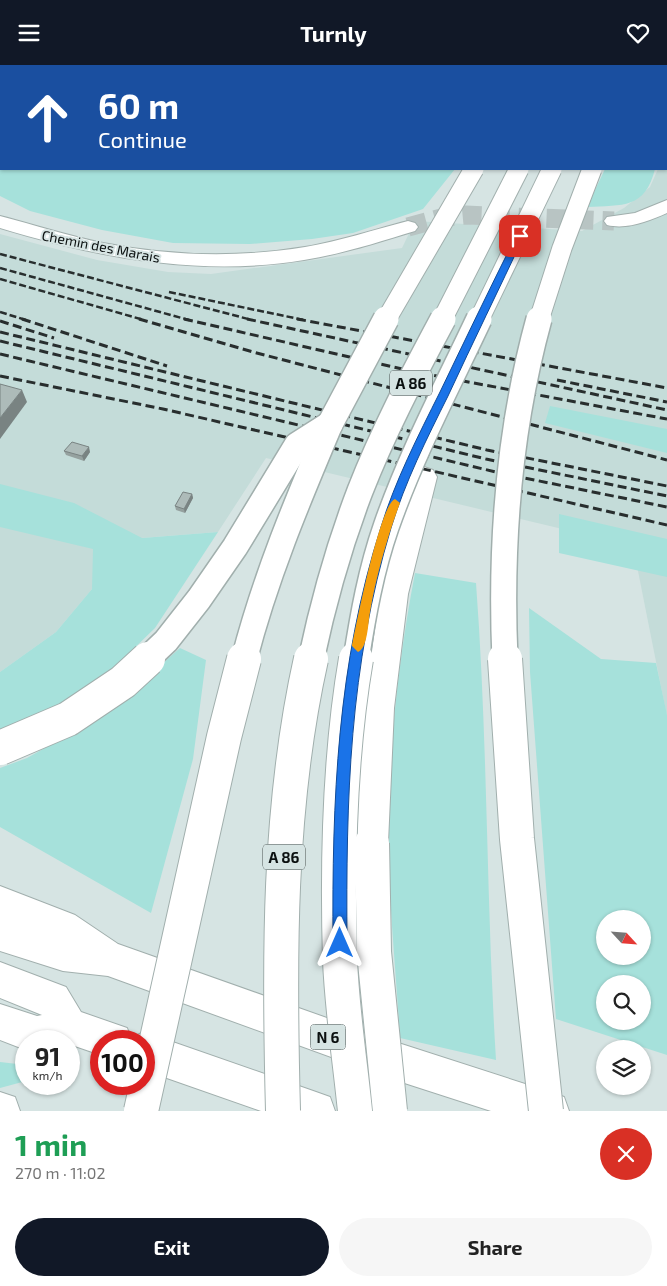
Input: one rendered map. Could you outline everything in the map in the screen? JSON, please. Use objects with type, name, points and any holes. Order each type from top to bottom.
[{"type":"main road","points":[[142,1111],[224,737],[257,609],[281,540],[330,424],[386,320],[473,170]]},
{"type":"main road","name":"A 86","points":[[283,1111],[280,984],[286,819],[299,720],[322,607],[352,517],[378,449],[500,212],[519,170]]},
{"type":"main road","name":"A 86","points":[[355,1111],[340,962],[339,828],[347,713],[365,606],[384,535],[426,431],[552,170]]},
{"type":"main road","points":[[548,1111],[511,781],[504,643],[507,543],[513,454],[524,383],[541,313],[592,170]]},
{"type":"main road","points":[[614,221],[639,218],[667,206]]},
{"type":"main road","name":"Chemin des Marais","points":[[0,222],[80,243],[145,257],[229,261],[262,261],[318,252],[364,242],[408,227]]},
{"type":"main road","points":[[0,748],[68,719],[123,682],[166,641],[199,599],[235,547],[297,445],[330,424]]},
{"type":"main road","points":[[390,1111],[374,952],[372,843],[379,708],[394,594],[424,477],[426,431]]},
{"type":"main road","points":[[0,903],[63,927],[108,958]]},
{"type":"main road","name":"N 6","points":[[0,934],[63,953],[108,958],[389,1059],[548,1111]]},
{"type":"main road","points":[[0,981],[53,1000],[69,1026]]},
{"type":"main road","points":[[0,1022],[36,1035],[69,1026],[90,1033]]},
{"type":"main road","points":[[155,1055],[316,1111]]},
{"type":"shaded area","points":[[0,170],[454,170],[423,209],[353,233],[312,239],[250,244],[173,243],[102,230],[30,211],[0,196]]},
{"type":"shaded area","points":[[605,170],[655,170],[651,182],[639,198],[622,205],[587,207]]},
{"type":"shaded area","points":[[658,170],[667,170],[667,554],[266,458],[218,532],[103,541],[92,589],[56,632],[0,672],[0,234],[97,260],[168,272],[211,274],[402,248],[415,221],[582,231],[624,208],[650,187]]},
{"type":"shaded area","points":[[550,406],[667,429],[667,453],[545,423]]},
{"type":"shaded area","points":[[0,484],[74,503],[142,538],[218,532],[155,628],[118,664],[85,691],[42,717],[0,733],[0,672],[56,632],[92,589],[93,549],[0,527]]},
{"type":"shaded area","points":[[559,514],[667,539],[667,577],[559,553]]},
{"type":"shaded area","points":[[637,566],[667,573],[667,715],[666,712]]},
{"type":"shaded area","points":[[415,573],[476,583],[483,702],[490,941],[496,1060],[400,1038],[388,837],[390,772],[392,738],[404,637]]},
{"type":"shaded area","points":[[529,608],[601,659],[656,663],[667,715],[667,1055],[651,1050],[651,1040],[621,1040],[556,1019],[530,672]]},
{"type":"shaded area","points":[[180,648],[206,660],[193,759],[151,913],[0,827],[0,768],[27,758],[107,713]]},
{"type":"shaded area","points":[[0,1062],[15,1064],[15,1084],[0,1088]]},
{"type":"building","points":[[0,384],[22,390],[0,418]]},
{"type":"building","points":[[72,442],[89,447],[82,456],[64,451]]},
{"type":"building","points":[[183,492],[192,494],[184,509],[175,506]]},
{"type":"tunnel","points":[[408,227],[445,217],[466,215],[614,221]]},
{"type":"railway","points":[[0,254],[252,320]]},
{"type":"railway","points":[[0,268],[189,320]]},
{"type":"railway","points":[[0,279],[144,320]]},
{"type":"railway","points":[[169,292],[304,320]]},
{"type":"railway","points":[[0,312],[26,320]]},
{"type":"railway","points":[[22,319],[167,366]]},
{"type":"railway","points":[[139,319],[253,352],[667,460]]},
{"type":"railway","points":[[184,319],[415,372],[667,419]]},
{"type":"railway","points":[[247,319],[667,410]]},
{"type":"railway","points":[[297,319],[667,388]]},
{"type":"railway","points":[[0,321],[54,338]]},
{"type":"railway","points":[[0,332],[487,450],[667,486]]},
{"type":"railway","points":[[0,341],[486,459],[667,496]]},
{"type":"railway","points":[[0,354],[500,473],[667,507]]},
{"type":"railway","points":[[0,376],[163,409],[667,525]]},
{"type":"railway","points":[[557,380],[667,402]]},
{"type":"slow traffic","points":[[358,646],[365,606],[386,527],[395,503]]},
{"type":"route","points":[[340,943],[339,828],[347,713],[365,606],[386,527],[397,498],[447,386],[520,236]]}]
